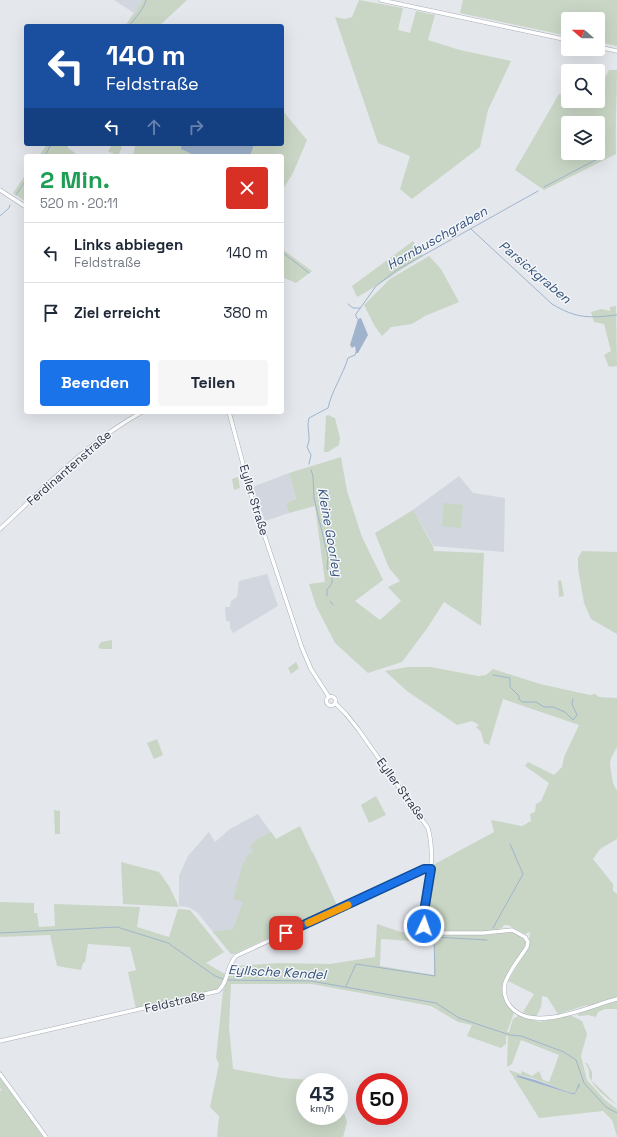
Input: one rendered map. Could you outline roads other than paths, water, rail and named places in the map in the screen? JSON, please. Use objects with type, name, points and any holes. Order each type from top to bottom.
[{"type":"main road","points":[[381,0],[561,39]]},
{"type":"main road","points":[[605,48],[617,51]]},
{"type":"main road","points":[[0,190],[24,206]]},
{"type":"main road","name":"Ferdinantenstraße","points":[[0,529],[99,442],[139,414]]},
{"type":"main road","name":"Eyller Straße","points":[[230,414],[253,501],[302,648],[311,669],[329,696]]},
{"type":"main road","points":[[329,696],[335,697],[335,703],[332,705],[328,704],[327,699],[329,696]]},
{"type":"main road","name":"Eyller Straße","points":[[335,703],[358,729],[428,828],[431,838],[431,869],[423,918],[424,926],[429,931],[434,933],[483,933],[512,930],[527,939],[527,947],[504,985],[506,999],[509,1005],[517,1012],[530,1018],[542,1019],[572,1013],[617,999]]},
{"type":"main road","name":"Feldstraße","points":[[0,1041],[211,994],[218,991],[226,982],[233,959],[236,956],[424,869],[431,869]]},
{"type":"main road","points":[[0,1074],[46,1137]]},
{"type":"water","points":[[181,146],[253,146],[251,154],[191,154],[181,149]]},
{"type":"water","points":[[361,318],[368,335],[358,353],[356,353],[355,346],[352,348],[350,345],[358,319]]},
{"type":"water","points":[[517,1075],[572,1093],[575,1093],[579,1083],[580,1085],[575,1094],[572,1094],[517,1077]]},
{"type":"waterway","points":[[130,24],[141,10],[146,0]]},
{"type":"waterway","points":[[46,154],[50,146]]},
{"type":"waterway","name":"Hornbuschgraben","points":[[544,187],[595,160]]},
{"type":"waterway","points":[[16,195],[24,183]]},
{"type":"waterway","name":"Hornbuschgraben","points":[[358,319],[356,314],[376,286],[397,270],[538,191]]},
{"type":"waterway","points":[[0,216],[9,208],[10,205]]},
{"type":"waterway","name":"Parsickgraben","points":[[471,229],[552,304],[576,315],[591,317],[617,315]]},
{"type":"waterway","points":[[284,254],[309,273]]},
{"type":"waterway","points":[[348,304],[353,308],[360,308]]},
{"type":"waterway","name":"Kleine Goorley","points":[[309,464],[311,455],[307,447],[309,440],[309,418],[328,408],[348,358],[355,355],[356,352]]},
{"type":"waterway","name":"Kleine Goorley","points":[[311,470],[313,476],[314,498],[328,557],[327,568],[332,577],[332,583],[327,590],[327,596]]},
{"type":"waterway","name":"Kleine Goorley","points":[[330,601],[333,605]]},
{"type":"waterway","points":[[493,675],[510,678],[510,687],[519,696],[519,699],[522,702],[536,702],[544,707],[553,707],[565,712],[573,720],[577,715],[572,704],[573,699]]},
{"type":"waterway","points":[[493,928],[523,874],[510,844]]},
{"type":"waterway","name":"Eyllsche Kendel","points":[[0,933],[117,927],[168,943],[215,976],[223,979]]},
{"type":"waterway","points":[[346,986],[356,964],[435,976],[434,937],[487,940]]},
{"type":"waterway","name":"Eyllsche Kendel","points":[[226,980],[311,981],[436,1003],[459,1018],[510,1035],[521,1036],[564,1052],[576,1060],[584,1083],[606,1107],[617,1113]]}]
